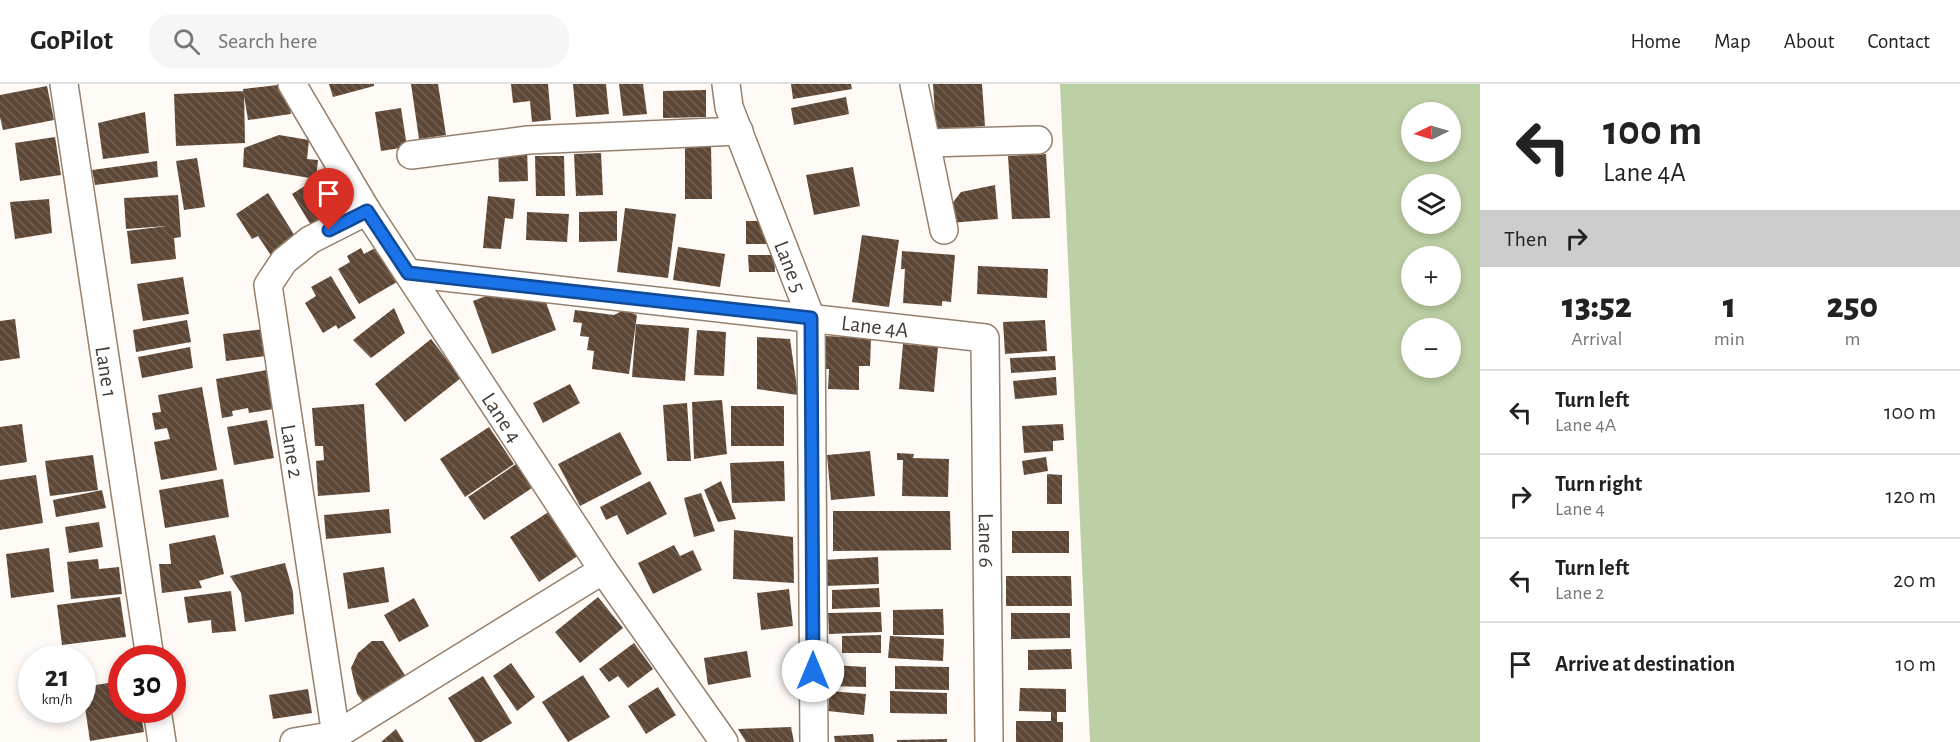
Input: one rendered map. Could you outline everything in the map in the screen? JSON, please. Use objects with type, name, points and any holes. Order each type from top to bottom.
[{"type":"street","name":"Lane 1","points":[[64,84],[148,645]]},
{"type":"street","name":"Lane 4","points":[[292,84],[367,211],[603,570],[724,742]]},
{"type":"street","name":"Lane 5","points":[[726,84],[729,106],[811,318],[814,742]]},
{"type":"street","points":[[914,84],[944,230]]},
{"type":"street","points":[[411,155],[528,140],[739,130]]},
{"type":"street","points":[[927,143],[1038,140]]},
{"type":"street","name":"Lane 2","points":[[337,738],[268,285],[284,261],[310,240],[367,211]]},
{"type":"street","name":"Lane 4A","points":[[408,273],[985,338]]},
{"type":"street","name":"Lane 6","points":[[985,338],[990,742]]},
{"type":"street","points":[[294,742],[337,738],[603,570]]},
{"type":"street","points":[[159,723],[162,742]]},
{"type":"green space","points":[[1060,84],[1480,84],[1480,742],[1090,742]]},
{"type":"building","points":[[287,84],[291,114],[248,120],[243,89]]},
{"type":"building","points":[[329,84],[374,84],[374,86],[333,97]]},
{"type":"building","points":[[411,84],[438,84],[446,135],[419,139]]},
{"type":"building","points":[[511,84],[548,84],[551,120],[532,122],[530,101],[513,103]]},
{"type":"building","points":[[573,84],[606,84],[609,114],[576,117]]},
{"type":"building","points":[[619,84],[643,84],[647,114],[623,116]]},
{"type":"building","points":[[791,84],[851,84],[852,89],[793,99]]},
{"type":"building","points":[[933,84],[982,84],[985,126],[936,130]]},
{"type":"building","points":[[47,86],[54,120],[3,130],[0,117],[0,95]]},
{"type":"building","points":[[706,90],[706,117],[663,118],[663,91]]},
{"type":"building","points":[[244,91],[245,143],[176,146],[174,94]]},
{"type":"building","points":[[846,97],[849,114],[794,125],[791,108]]},
{"type":"building","points":[[401,108],[407,147],[381,151],[375,112]]},
{"type":"building","points":[[145,112],[149,153],[103,159],[98,123]]},
{"type":"building","points":[[279,135],[309,140],[307,159],[318,160],[316,179],[243,167],[244,148]]},
{"type":"building","points":[[55,137],[61,175],[20,181],[15,143]]},
{"type":"building","points":[[711,144],[712,199],[685,199],[685,145]]},
{"type":"building","points":[[527,147],[528,181],[499,182],[498,148]]},
{"type":"building","points":[[601,153],[603,195],[576,196],[574,154]]},
{"type":"building","points":[[1046,154],[1050,218],[1012,219],[1008,156]]},
{"type":"building","points":[[535,156],[564,156],[565,196],[536,196]]},
{"type":"building","points":[[197,158],[205,207],[184,210],[176,161]]},
{"type":"building","points":[[157,161],[158,177],[95,185],[92,170]]},
{"type":"building","points":[[853,167],[860,206],[814,215],[806,175]]},
{"type":"building","points":[[316,179],[336,213],[312,227],[292,194]]},
{"type":"building","points":[[995,185],[998,219],[950,223],[950,206],[961,192]]},
{"type":"building","points":[[268,193],[300,244],[274,260],[258,236],[252,239],[236,214]]},
{"type":"building","points":[[178,195],[181,237],[174,238],[176,259],[131,264],[127,231],[167,226],[126,229],[124,198]]},
{"type":"building","points":[[488,196],[515,199],[513,219],[505,218],[501,249],[483,248]]},
{"type":"building","points":[[49,199],[52,233],[15,239],[10,202]]},
{"type":"building","points":[[625,208],[676,214],[668,278],[617,272]]},
{"type":"building","points":[[617,211],[617,241],[579,242],[579,212]]},
{"type":"building","points":[[527,212],[569,214],[567,242],[526,240]]},
{"type":"building","points":[[746,221],[771,221],[771,244],[746,244]]},
{"type":"building","points":[[862,235],[899,240],[889,307],[852,302]]},
{"type":"building","points":[[377,247],[397,282],[359,304],[338,269],[350,262],[347,256],[361,248],[364,254]]},
{"type":"building","points":[[678,247],[725,254],[720,287],[673,280]]},
{"type":"building","points":[[902,251],[955,255],[951,302],[942,301],[942,306],[903,303],[905,269],[901,269]]},
{"type":"building","points":[[748,255],[774,255],[775,272],[749,272]]},
{"type":"building","points":[[978,266],[1048,269],[1047,298],[977,294]]},
{"type":"building","points":[[331,276],[356,318],[338,329],[336,325],[323,333],[305,303],[316,296],[311,287]]},
{"type":"building","points":[[183,277],[189,314],[143,321],[137,284]]},
{"type":"building","points":[[542,291],[556,330],[492,354],[473,301],[494,293]]},
{"type":"building","points":[[394,308],[405,333],[371,358],[353,340]]},
{"type":"building","points":[[575,310],[614,315],[624,310],[637,315],[629,374],[592,369],[594,351],[587,350],[589,337],[580,336],[582,323],[573,322]]},
{"type":"building","points":[[15,319],[20,358],[0,361],[0,321]]},
{"type":"building","points":[[187,320],[191,342],[136,352],[133,330]]},
{"type":"building","points":[[1045,320],[1047,351],[1005,354],[1003,322]]},
{"type":"building","points":[[636,324],[689,328],[685,381],[632,377]]},
{"type":"building","points":[[263,329],[266,356],[226,361],[223,334]]},
{"type":"building","points":[[697,330],[726,332],[724,376],[694,375]]},
{"type":"building","points":[[825,336],[871,338],[870,366],[859,366],[859,390],[828,389],[829,369],[824,369]]},
{"type":"building","points":[[757,337],[790,339],[798,395],[757,389]]},
{"type":"building","points":[[431,339],[461,378],[405,422],[375,384]]},
{"type":"building","points":[[903,344],[938,347],[934,392],[899,389]]},
{"type":"building","points":[[190,347],[193,368],[142,378],[138,357]]},
{"type":"building","points":[[1055,356],[1056,370],[1011,373],[1010,358]]},
{"type":"building","points":[[267,370],[273,409],[249,413],[248,408],[232,411],[233,416],[222,418],[216,379]]},
{"type":"building","points":[[1056,377],[1057,395],[1015,399],[1013,381]]},
{"type":"building","points":[[570,384],[580,403],[543,423],[533,403]]},
{"type":"building","points":[[202,387],[217,470],[161,480],[154,442],[170,439],[167,428],[155,430],[152,413],[161,412],[158,395]]},
{"type":"building","points":[[722,400],[727,454],[694,459],[692,402]]},
{"type":"building","points":[[687,403],[691,461],[667,461],[663,405]]},
{"type":"building","points":[[364,404],[370,492],[318,496],[316,461],[324,460],[323,446],[315,446],[312,408]]},
{"type":"building","points":[[731,406],[784,406],[784,446],[731,446]]},
{"type":"building","points":[[267,420],[274,458],[234,465],[227,427]]},
{"type":"building","points":[[22,424],[27,462],[0,466],[0,427]]},
{"type":"building","points":[[1063,424],[1064,440],[1053,441],[1053,451],[1024,453],[1022,426]]},
{"type":"building","points":[[489,427],[514,464],[465,497],[440,459]]},
{"type":"building","points":[[620,432],[642,474],[580,506],[558,464]]},
{"type":"building","points":[[870,451],[875,496],[831,500],[827,455]]},
{"type":"building","points":[[897,453],[914,454],[913,458],[949,459],[948,497],[902,496],[903,460],[897,460]]},
{"type":"building","points":[[93,455],[98,490],[50,496],[45,461]]},
{"type":"building","points":[[1046,457],[1048,471],[1024,475],[1022,461]]},
{"type":"building","points":[[784,461],[785,501],[732,503],[730,463]]},
{"type":"building","points":[[516,464],[532,488],[484,520],[468,497]]},
{"type":"building","points":[[1047,474],[1062,475],[1062,504],[1047,504]]},
{"type":"building","points":[[36,475],[43,523],[0,530],[0,480]]},
{"type":"building","points":[[223,479],[229,517],[165,528],[159,490]]},
{"type":"building","points":[[650,481],[667,514],[627,535],[617,515],[606,520],[600,507]]},
{"type":"building","points":[[721,481],[736,519],[718,522],[704,490]]},
{"type":"building","points":[[102,490],[106,508],[56,517],[53,500]]},
{"type":"building","points":[[701,493],[715,531],[694,537],[684,498]]},
{"type":"building","points":[[389,509],[391,533],[326,539],[324,515]]},
{"type":"building","points":[[550,511],[579,555],[539,582],[510,537]]},
{"type":"building","points":[[833,511],[950,511],[951,550],[833,551]]},
{"type":"building","points":[[99,522],[103,547],[69,553],[65,527]]},
{"type":"building","points":[[734,530],[793,537],[794,583],[733,579]]},
{"type":"building","points":[[1012,531],[1069,531],[1069,553],[1012,553]]},
{"type":"building","points":[[215,535],[224,574],[199,581],[202,588],[162,593],[159,564],[171,564],[169,544]]},
{"type":"building","points":[[674,545],[680,556],[693,550],[702,570],[653,594],[638,563]]},
{"type":"building","points":[[49,548],[54,592],[11,598],[6,554]]},
{"type":"building","points":[[878,557],[879,584],[824,586],[823,560]]},
{"type":"building","points":[[98,559],[99,569],[119,567],[122,594],[71,599],[67,562]]},
{"type":"building","points":[[285,563],[293,592],[294,614],[245,622],[241,593],[230,576]]},
{"type":"building","points":[[384,567],[389,602],[348,609],[343,573]]},
{"type":"building","points":[[1006,576],[1071,576],[1072,606],[1006,606]]},
{"type":"building","points":[[879,588],[880,607],[832,609],[832,590]]},
{"type":"building","points":[[789,589],[793,626],[761,630],[757,593]]},
{"type":"building","points":[[231,591],[236,631],[212,633],[211,620],[188,623],[184,597]]},
{"type":"building","points":[[120,597],[126,637],[62,645],[57,605]]},
{"type":"building","points":[[598,597],[623,628],[580,663],[555,632]]},
{"type":"building","points":[[414,598],[429,626],[399,642],[384,615]]},
{"type":"building","points":[[943,609],[944,635],[893,635],[893,610]]},
{"type":"building","points":[[881,612],[882,632],[829,634],[828,613]]},
{"type":"building","points":[[1011,613],[1070,613],[1070,638],[1011,639]]},
{"type":"building","points":[[881,635],[881,653],[842,653],[842,636]]},
{"type":"building","points":[[890,636],[944,639],[943,661],[888,658]]},
{"type":"building","points":[[372,641],[383,641],[408,680],[367,707],[357,694],[351,668],[358,653]]},
{"type":"building","points":[[634,643],[653,669],[628,688],[618,676],[609,682],[599,669]]},
{"type":"building","points":[[1071,649],[1072,669],[1028,670],[1028,650]]},
{"type":"building","points":[[747,651],[751,677],[708,685],[704,658]]},
{"type":"building","points":[[511,663],[535,697],[517,711],[493,676]]},
{"type":"building","points":[[831,665],[866,667],[866,687],[830,686]]},
{"type":"building","points":[[895,666],[949,667],[949,690],[895,689]]},
{"type":"building","points":[[583,675],[610,717],[568,742],[542,702]]},
{"type":"building","points":[[483,676],[512,723],[481,742],[475,742],[448,698]]},
{"type":"building","points":[[108,683],[108,723],[142,723],[144,732],[90,741],[87,723],[96,723],[96,685]]},
{"type":"building","points":[[658,687],[676,715],[646,734],[628,706]]},
{"type":"building","points":[[1020,688],[1066,689],[1066,712],[1057,712],[1057,722],[1063,722],[1063,742],[1016,742],[1016,721],[1051,721],[1051,712],[1019,711]]},
{"type":"building","points":[[308,689],[312,713],[273,719],[269,695]]},
{"type":"building","points":[[830,691],[866,694],[864,715],[828,711]]},
{"type":"building","points":[[890,691],[947,693],[947,714],[890,713]]},
{"type":"building","points":[[791,727],[794,742],[746,742],[738,729]]},
{"type":"building","points":[[396,729],[404,742],[381,742]]},
{"type":"building","points":[[873,734],[874,742],[835,742],[834,736]]},
{"type":"building","points":[[947,739],[947,742],[897,742],[897,740]]},
{"type":"route","points":[[329,230],[367,211],[408,273],[811,318],[813,671]]}]
